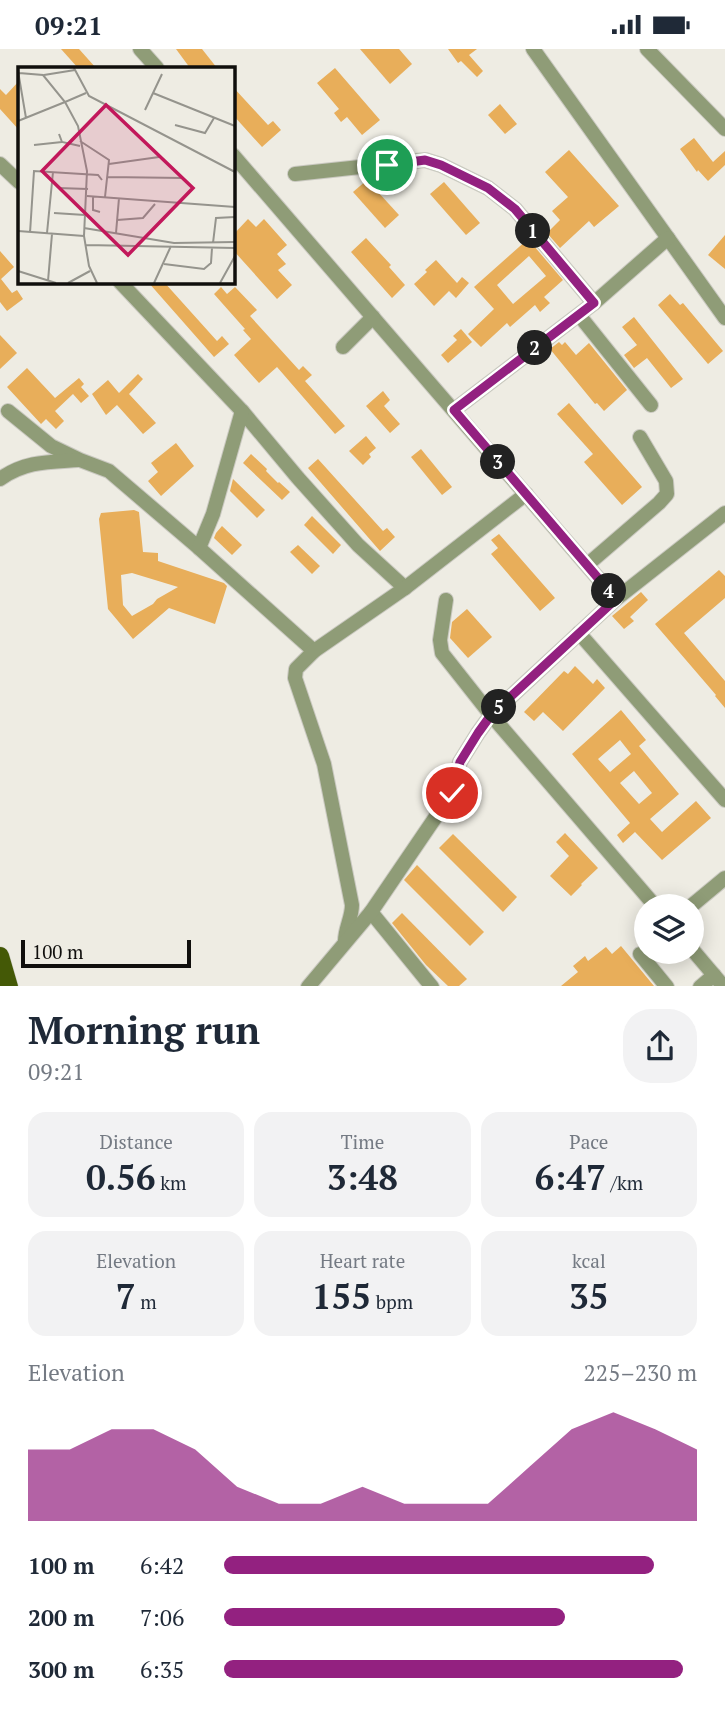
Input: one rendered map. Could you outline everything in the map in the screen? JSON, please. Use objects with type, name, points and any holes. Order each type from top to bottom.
[{"type":"main road","points":[[0,956],[9,986]]},
{"type":"street","points":[[141,49],[156,67]]},
{"type":"street","points":[[533,49],[725,318]]},
{"type":"street","points":[[647,49],[725,129]]},
{"type":"street","points":[[234,156],[616,599]]},
{"type":"street","points":[[295,174],[425,160],[441,165],[488,188],[515,209],[594,303]]},
{"type":"street","points":[[0,163],[18,181]]},
{"type":"street","points":[[454,410],[594,303],[668,238]]},
{"type":"street","points":[[121,283],[243,411],[358,545],[405,588]]},
{"type":"street","points":[[579,315],[651,405]]},
{"type":"street","points":[[343,347],[373,317]]},
{"type":"street","points":[[8,411],[51,446],[109,471],[314,651]]},
{"type":"street","points":[[199,548],[213,514],[243,411]]},
{"type":"street","points":[[587,565],[667,494],[666,481],[640,437]]},
{"type":"street","points":[[0,479],[12,470],[35,463],[80,460]]},
{"type":"street","points":[[345,943],[352,905],[324,764],[295,673],[299,665],[314,651],[405,588],[526,494]]},
{"type":"street","points":[[308,986],[371,912],[452,793],[460,762],[491,715],[616,599],[725,513]]},
{"type":"street","points":[[446,600],[440,640],[442,653],[491,715],[645,894]]},
{"type":"street","points":[[579,633],[725,800]]},
{"type":"street","points":[[704,895],[725,878]]},
{"type":"street","points":[[371,912],[432,986]]},
{"type":"street","points":[[704,963],[724,986]]},
{"type":"street","points":[[648,964],[667,986]]},
{"type":"street","points":[[700,986],[714,975]]},
{"type":"building","points":[[61,49],[79,49],[95,67],[77,67]]},
{"type":"building","points":[[176,49],[202,49],[216,67],[189,67]]},
{"type":"building","points":[[360,49],[399,49],[412,64],[390,84]]},
{"type":"building","points":[[448,49],[477,49],[469,55],[483,71],[477,77],[461,61],[458,63]]},
{"type":"building","points":[[335,68],[380,120],[362,135],[347,117],[341,122],[334,113],[339,109],[317,83]]},
{"type":"building","points":[[18,82],[18,129],[0,109],[0,89],[6,95]]},
{"type":"building","points":[[234,88],[268,125],[273,121],[281,130],[262,147],[234,116]]},
{"type":"building","points":[[500,104],[517,124],[505,134],[488,115]]},
{"type":"building","points":[[694,138],[713,162],[725,151],[725,165],[708,181],[698,170],[697,172],[680,149]]},
{"type":"building","points":[[569,150],[619,206],[594,227],[589,221],[560,248],[547,233],[560,220],[552,211],[568,197],[545,172]]},
{"type":"building","points":[[367,180],[399,215],[385,228],[353,192]]},
{"type":"building","points":[[444,182],[480,223],[466,235],[430,194]]},
{"type":"building","points":[[248,219],[256,227],[264,219],[287,245],[277,254],[286,264],[278,270],[292,285],[277,299],[234,251],[234,234]]},
{"type":"building","points":[[725,235],[725,269],[708,255]]},
{"type":"building","points":[[366,238],[405,285],[392,298],[351,252]]},
{"type":"building","points":[[528,239],[563,280],[544,297],[550,303],[540,312],[535,305],[510,327],[507,323],[481,347],[468,334],[494,309],[474,287]],"holes":[[[529,256],[546,276],[513,304],[497,285]]]},
{"type":"building","points":[[0,251],[14,267],[1,279],[12,293],[17,290],[23,299],[7,311],[0,302]]},
{"type":"building","points":[[436,260],[457,283],[462,277],[469,283],[456,298],[449,291],[434,306],[414,284]]},
{"type":"building","points":[[149,283],[165,283],[217,341],[222,336],[229,344],[214,357]]},
{"type":"building","points":[[221,287],[227,294],[235,287],[257,310],[250,316],[299,370],[303,366],[312,375],[305,381],[345,426],[335,434],[277,367],[259,383],[234,355],[251,339],[214,294]]},
{"type":"building","points":[[670,294],[680,305],[683,303],[723,351],[708,364],[658,305]]},
{"type":"building","points":[[634,317],[683,379],[671,388],[647,358],[634,368],[624,355],[637,345],[622,327]]},
{"type":"building","points":[[461,329],[472,342],[448,363],[441,355],[457,340],[453,336]]},
{"type":"building","points":[[0,335],[17,353],[0,369]]},
{"type":"building","points":[[559,342],[562,345],[565,342],[576,355],[589,343],[627,390],[604,411],[595,404],[550,349]]},
{"type":"building","points":[[27,368],[55,398],[79,378],[84,384],[81,387],[89,396],[81,403],[73,394],[55,411],[64,421],[56,429],[46,419],[41,424],[7,387]]},
{"type":"building","points":[[138,374],[143,379],[129,394],[156,423],[143,434],[117,405],[106,415],[92,394],[108,380],[119,393]]},
{"type":"building","points":[[383,391],[390,400],[384,406],[400,424],[390,433],[366,406]]},
{"type":"building","points":[[569,403],[642,487],[622,505],[584,462],[593,454],[557,414]]},
{"type":"building","points":[[366,436],[376,448],[363,465],[349,451]]},
{"type":"building","points":[[176,443],[194,466],[161,496],[148,481],[158,472],[151,463]]},
{"type":"building","points":[[421,449],[452,487],[442,495],[411,457]]},
{"type":"building","points":[[251,454],[290,492],[282,500],[243,463]]},
{"type":"building","points":[[318,459],[383,531],[387,528],[395,537],[380,551],[308,468]]},
{"type":"building","points":[[233,479],[265,510],[257,518],[230,491]]},
{"type":"building","points":[[134,510],[139,512],[143,552],[158,553],[158,561],[224,583],[227,586],[215,624],[169,608],[133,639],[108,609],[99,519],[101,513]],"holes":[[[132,573],[178,587],[132,616],[123,605],[121,575]]]},
{"type":"building","points":[[312,516],[341,545],[333,554],[304,525]]},
{"type":"building","points":[[222,526],[242,545],[232,555],[214,538]]},
{"type":"building","points":[[499,534],[555,598],[540,611],[491,554],[498,548],[491,540]]},
{"type":"building","points":[[298,545],[320,566],[312,574],[290,552]]},
{"type":"building","points":[[719,570],[725,576],[725,598],[684,633],[725,681],[725,708],[655,624]]},
{"type":"building","points":[[641,592],[648,600],[630,617],[634,621],[624,629],[612,616]]},
{"type":"building","points":[[467,609],[492,637],[468,658],[450,638],[452,622]]},
{"type":"building","points":[[575,666],[593,684],[597,679],[605,688],[563,731],[543,712],[534,721],[524,712],[564,671],[568,674]]},
{"type":"building","points":[[621,710],[646,740],[639,746],[679,794],[650,819],[662,832],[696,801],[711,818],[662,860],[635,832],[623,843],[617,835],[630,823],[572,754]],"holes":[[[620,740],[631,754],[610,772],[598,759]],[[634,771],[652,793],[639,804],[620,783]]]},
{"type":"building","points":[[565,833],[598,868],[571,896],[550,876],[569,856],[556,842]]},
{"type":"building","points":[[453,834],[517,897],[503,912],[439,848]]},
{"type":"building","points":[[417,865],[484,932],[470,946],[404,880]]},
{"type":"building","points":[[402,913],[467,979],[459,986],[448,986],[426,965],[392,923]]},
{"type":"building","points":[[621,946],[654,986],[561,986],[578,972],[573,966],[585,956],[588,961],[606,947],[612,954]]},
{"type":"route","points":[[387,165],[425,160],[488,188],[515,209],[594,303],[454,410],[616,599],[491,715],[460,762],[452,793]]}]
